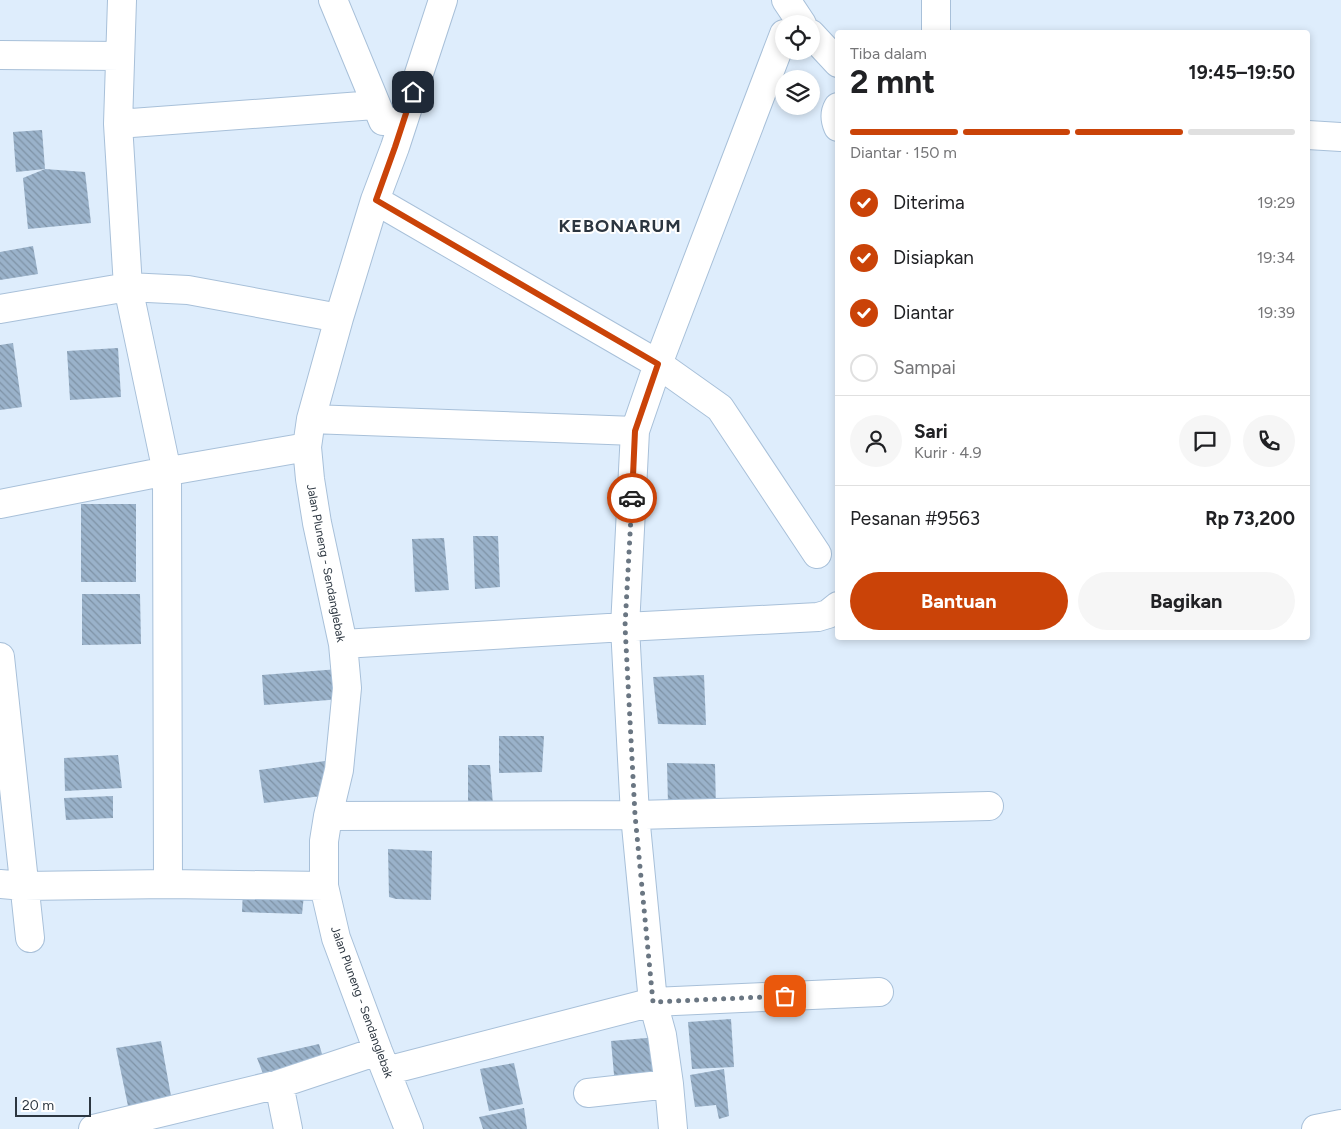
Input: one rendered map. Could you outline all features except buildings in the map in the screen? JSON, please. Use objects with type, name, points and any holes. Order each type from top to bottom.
[{"type":"street","points":[[122,0],[118,124],[128,286],[167,472],[168,884]]},
{"type":"street","points":[[333,0],[395,147]]},
{"type":"street","name":"Jalan Pluneng - Sendanglebak","points":[[409,1129],[336,938],[324,886],[324,841],[338,770],[348,688],[343,644],[317,522],[310,479],[308,447],[311,418],[339,318],[376,200],[443,0]]},
{"type":"street","points":[[936,0],[936,30]]},
{"type":"street","points":[[820,44],[835,60]]},
{"type":"street","points":[[0,56],[120,56]]},
{"type":"street","points":[[673,1129],[662,1035],[653,1002],[635,815],[625,626],[635,431],[658,364],[775,60]]},
{"type":"street","points":[[118,124],[376,105]]},
{"type":"street","points":[[1310,135],[1341,137]]},
{"type":"street","points":[[376,200],[658,364],[720,408],[818,554]]},
{"type":"street","points":[[0,309],[128,286],[188,290],[339,318]]},
{"type":"street","points":[[311,418],[635,431]]},
{"type":"street","points":[[0,504],[308,447]]},
{"type":"street","points":[[343,644],[625,626],[818,617],[828,614],[835,609]]},
{"type":"street","points":[[0,657],[12,885],[30,938]]},
{"type":"street","points":[[328,816],[635,815],[989,806]]},
{"type":"street","points":[[12,885],[324,886]]},
{"type":"street","points":[[93,1129],[279,1084],[653,1002],[880,992]]},
{"type":"street","points":[[279,1084],[288,1129]]},
{"type":"street","points":[[588,1093],[669,1084]]},
{"type":"street","points":[[1316,1129],[1341,1124]]},
{"type":"way so far","points":[[632,498],[625,626],[635,815],[653,1002],[785,996]]},
{"type":"district","name":"KEBONARUM","points":[[620,226]]},
{"type":"route","points":[[413,92],[376,200],[658,364],[635,431],[632,498]]}]
